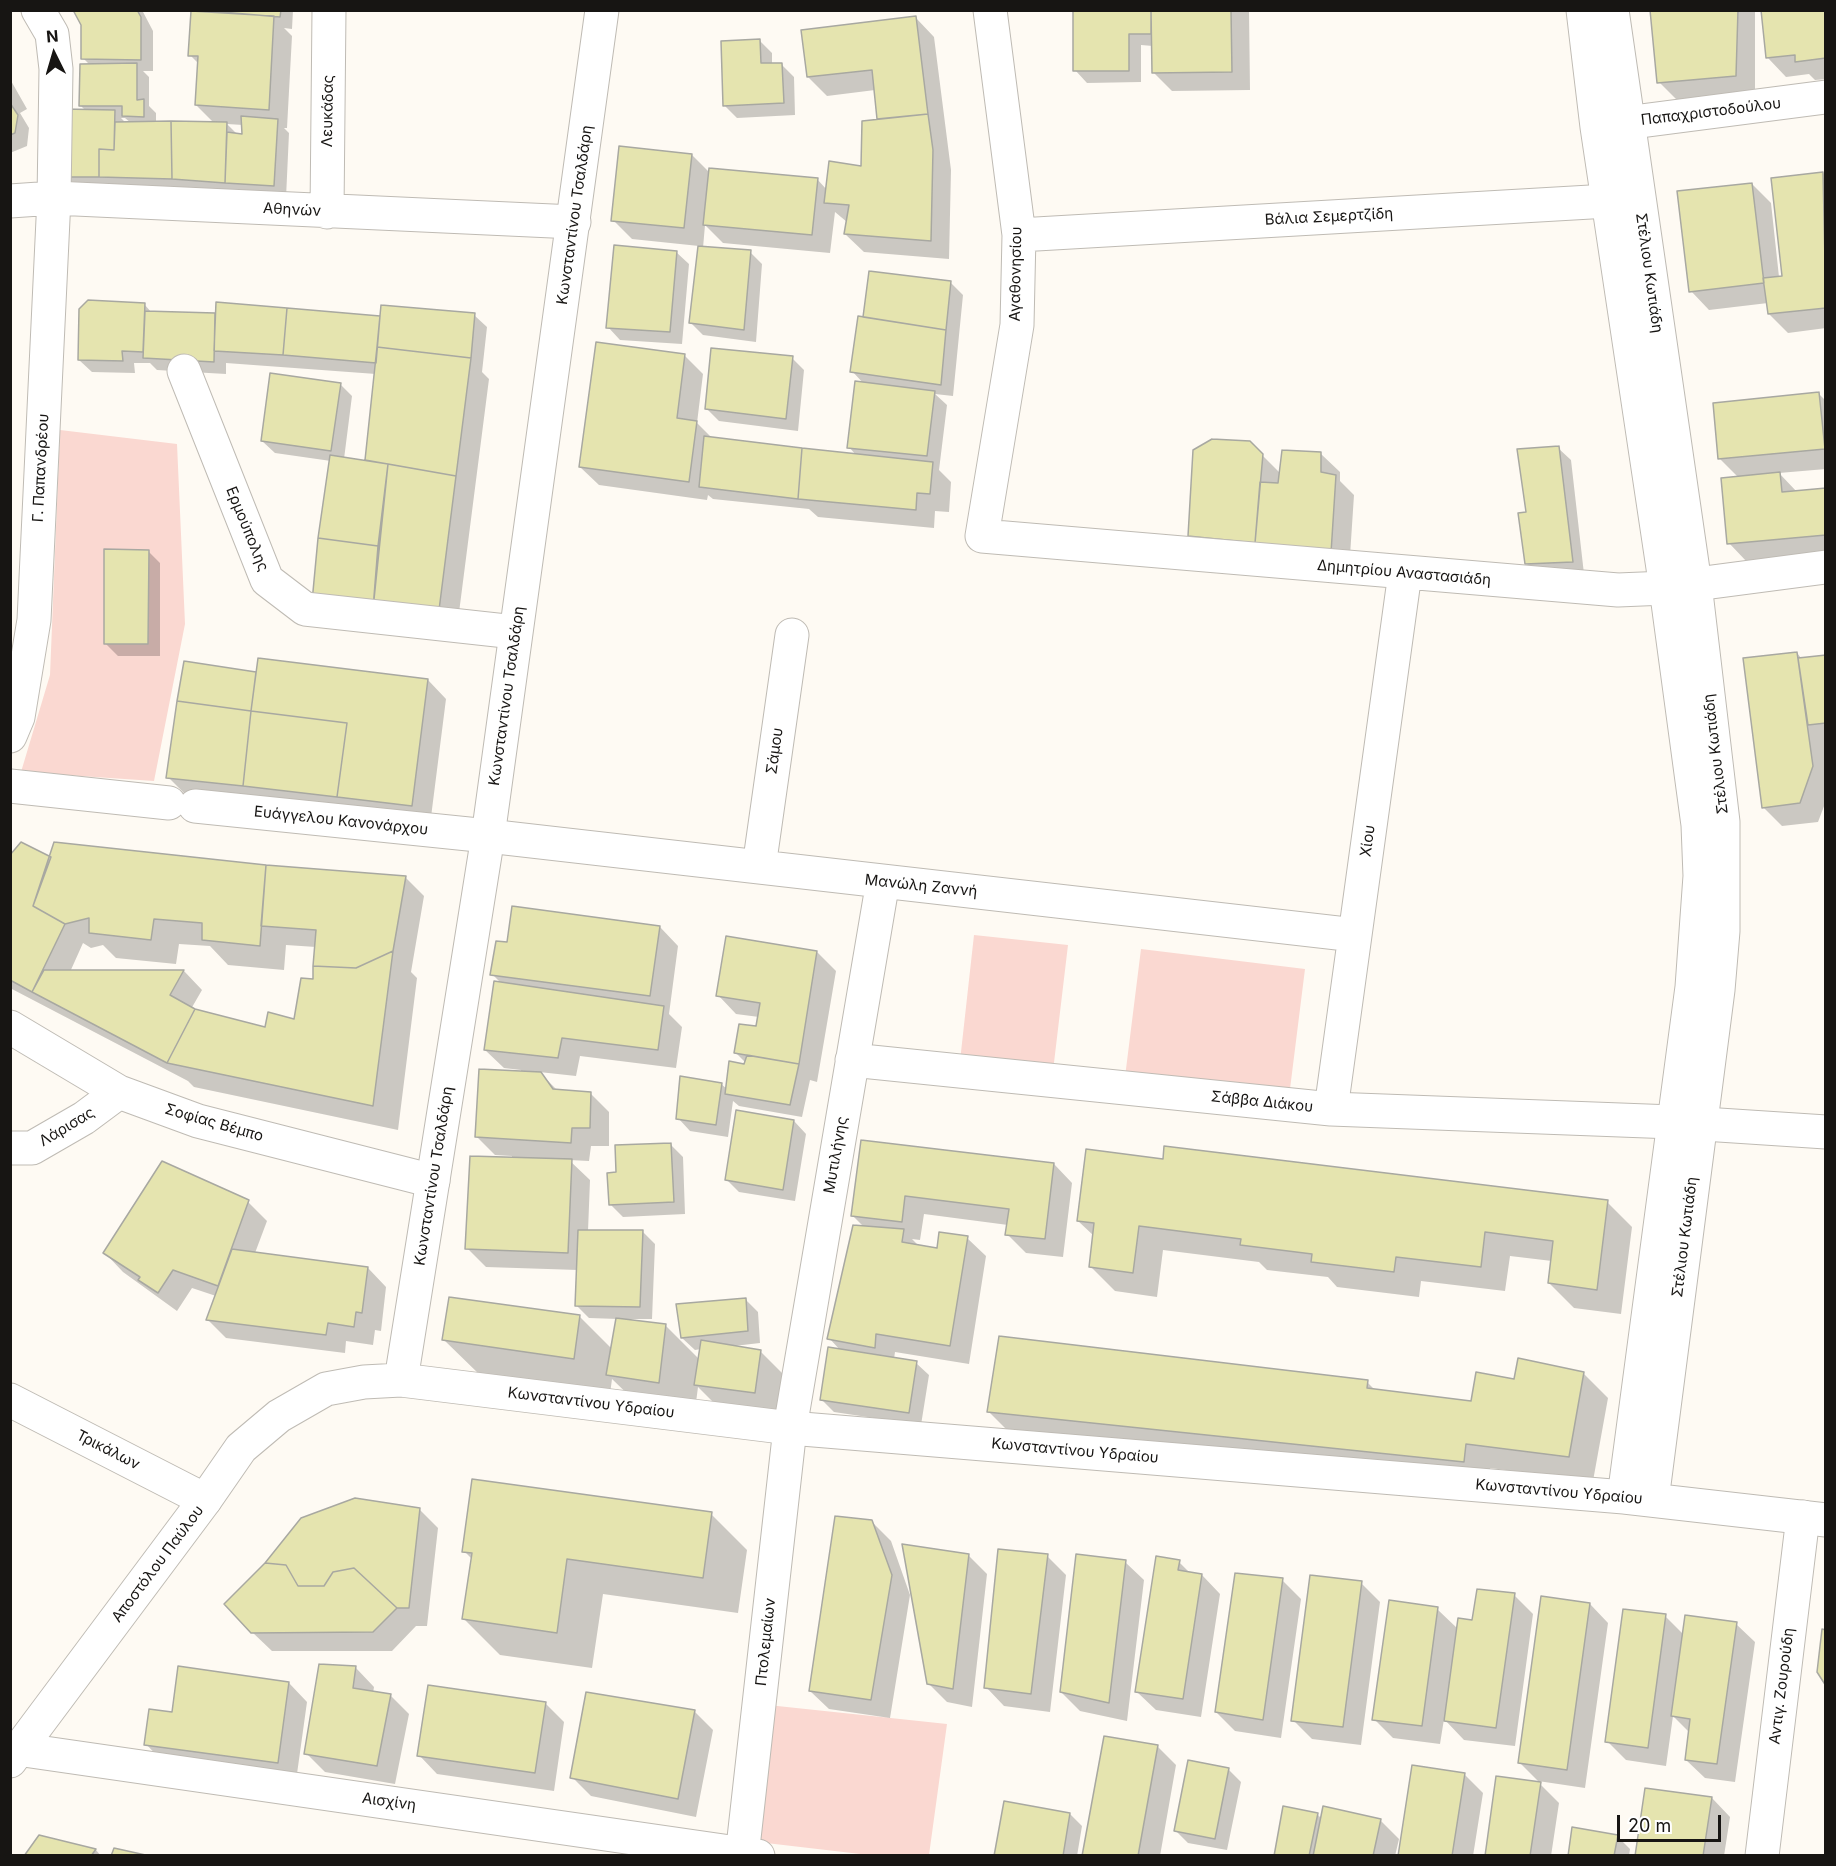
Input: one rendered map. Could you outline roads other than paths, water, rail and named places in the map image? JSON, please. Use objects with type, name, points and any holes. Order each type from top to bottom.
[{"type":"street","name":"Γ. Παπανδρέου","points":[[10,736],[18,717],[34,620],[54,198],[56,69],[52,34],[38,10]]},
{"type":"street","name":"Λευκάδας","points":[[327,212],[329,10]]},
{"type":"street","name":"Κωνσταντίνου Τσαλδάρη","points":[[401,1380],[488,836],[602,10]]},
{"type":"street","name":"Αγαθονησίου","points":[[982,536],[1017,325],[1019,234],[990,10]]},
{"type":"street","name":"Στέλιου Κωτιάδη","points":[[1583,10],[1612,125],[1681,586],[1720,790],[1725,877],[1718,990],[1686,1123],[1638,1499]]},
{"type":"street","name":"Στέλιου Κωτιάδη","points":[[1612,10],[1612,125]]},
{"type":"street","name":"Παπαχριστοδούλου","points":[[1612,125],[1826,97]]},
{"type":"street","name":"Αθηνών","points":[[10,201],[54,198],[574,222]]},
{"type":"street","name":"Βάλια Σεμερτζίδη","points":[[1019,234],[1623,198]]},
{"type":"street","name":"Ερμούπολης","points":[[184,371],[267,580],[305,609],[515,632]]},
{"type":"street","name":"Δημητρίου Αναστασιάδη","points":[[982,536],[1580,588],[1681,586],[1826,567]]},
{"type":"street","name":"Χίου","points":[[1331,1109],[1405,573]]},
{"type":"street","name":"Σάμου","points":[[759,867],[792,635]]},
{"type":"street","name":"Ευάγγελου Κανονάρχου","points":[[10,786],[488,836]]},
{"type":"street","name":"Μανώλη Ζαννή","points":[[488,836],[1355,935]]},
{"type":"street","name":"Μυτιλήνης","points":[[790,1428],[883,881]]},
{"type":"street","name":"Σοφίας Βέμπο","points":[[10,1027],[119,1092],[198,1121],[433,1181]]},
{"type":"street","name":"Σάββα Διάκου","points":[[852,1060],[1331,1109],[1686,1123],[1826,1132]]},
{"type":"street","name":"Λάρισας","points":[[10,1148],[32,1148],[84,1118],[119,1092]]},
{"type":"street","name":"Κωνσταντίνου Υδραίου","points":[[326,1389],[364,1382],[401,1380],[790,1428],[1638,1499],[1814,1519]]},
{"type":"street","name":"Αποστόλου Παύλου","points":[[13,1753],[206,1500],[241,1448],[279,1416],[326,1389]]},
{"type":"street","name":"Τρικάλων","points":[[10,1400],[206,1500]]},
{"type":"street","name":"Πτολεμαίων","points":[[748,1855],[790,1428]]},
{"type":"street","name":"Αντιγ. Ζουρούδη","points":[[1762,1856],[1814,1519]]},
{"type":"street","name":"Αισχίνη","points":[[13,1753],[748,1855]]}]
